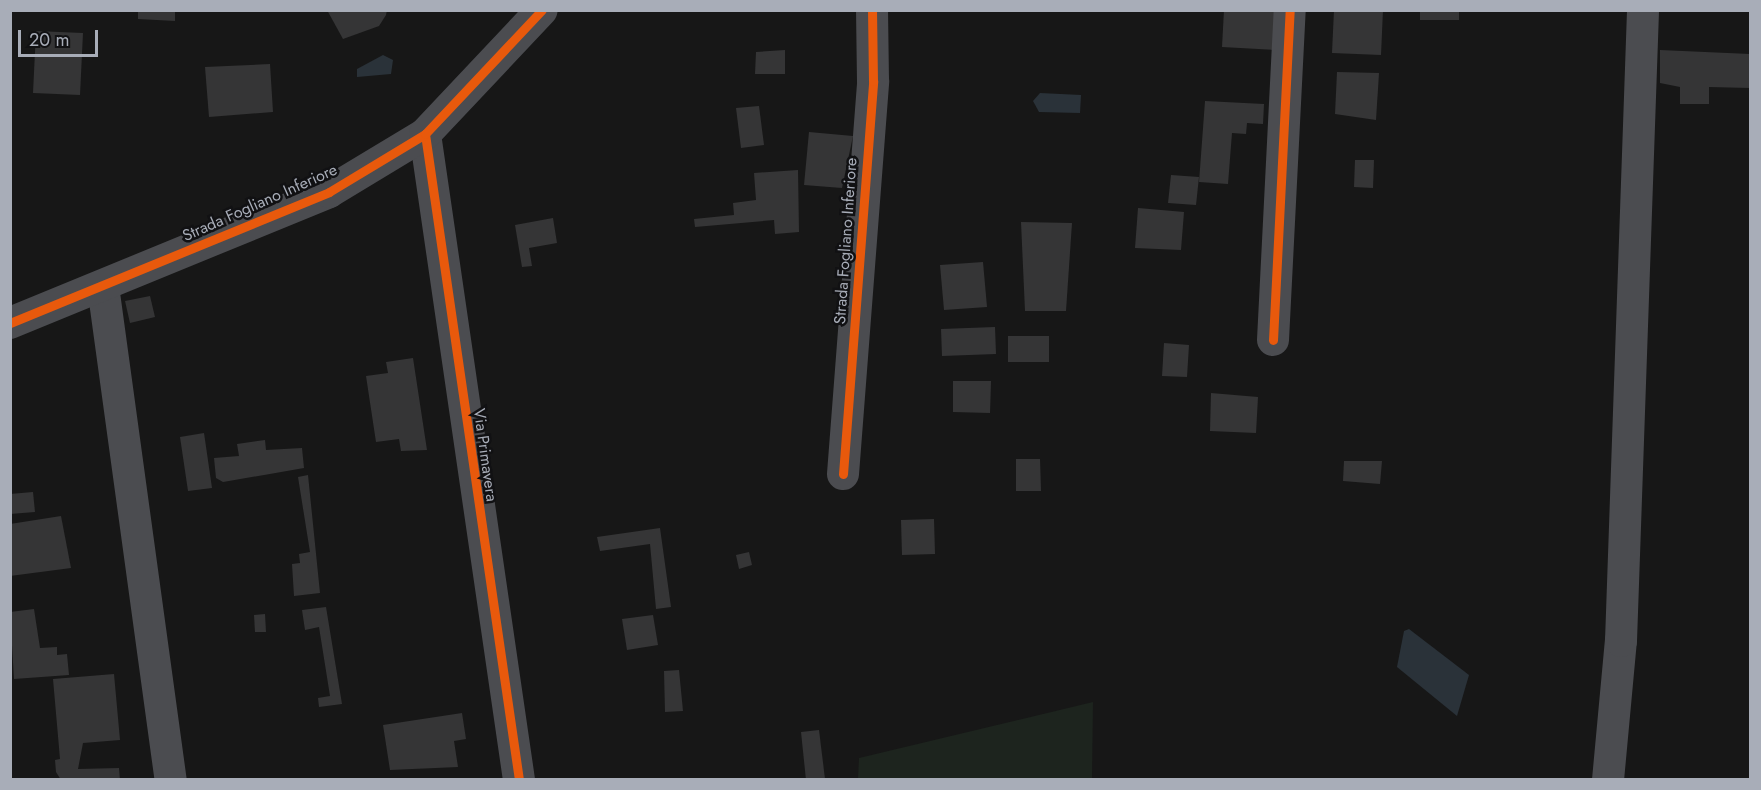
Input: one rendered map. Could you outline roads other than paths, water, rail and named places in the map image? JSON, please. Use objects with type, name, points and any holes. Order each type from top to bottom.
[{"type":"street","name":"Strada Fogliano Inferiore","points":[[10,323],[329,192],[425,134],[542,10]]},
{"type":"street","name":"Strada Fogliano Inferiore","points":[[843,474],[873,81],[872,10]]},
{"type":"street","points":[[1273,340],[1290,10]]},
{"type":"street","points":[[1608,780],[1620,641],[1643,10]]},
{"type":"street","name":"Via Primavera","points":[[425,134],[519,780]]},
{"type":"street","points":[[103,286],[171,780]]}]
